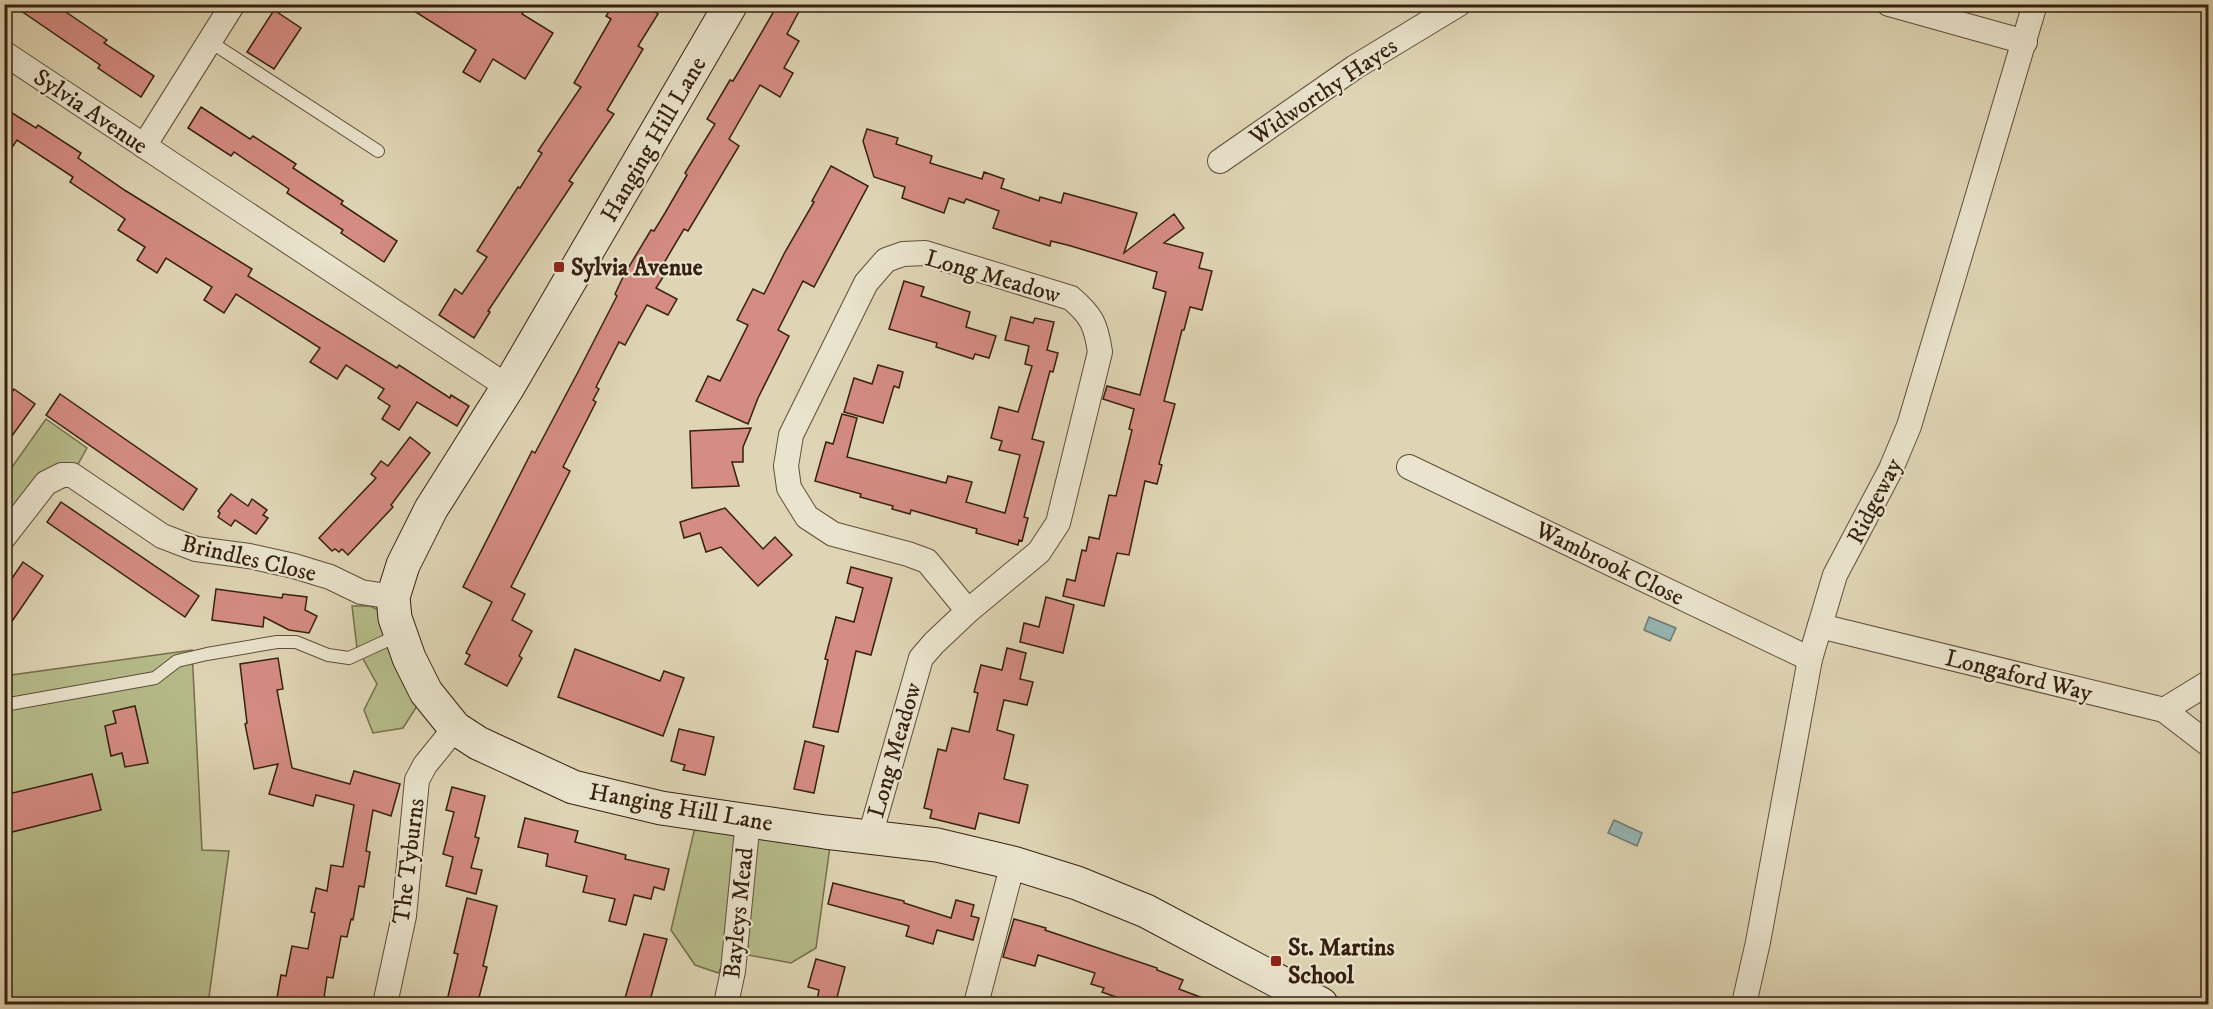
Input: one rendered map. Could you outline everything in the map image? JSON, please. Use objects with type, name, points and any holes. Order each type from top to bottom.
[{"type":"street","points":[[144,146],[233,4]]},
{"type":"street","name":"Hanging Hill Lane","points":[[731,4],[508,387],[416,536],[403,565],[393,597],[395,618],[426,692],[455,728],[478,743],[573,787],[660,808],[937,845],[1013,863],[1077,883],[1146,911],[1321,1005]]},
{"type":"street","name":"Widworthy Hayes","points":[[1220,161],[1355,67],[1458,4]]},
{"type":"street","points":[[1889,4],[2025,42]]},
{"type":"street","name":"Ridgeway","points":[[1744,1005],[1758,942],[1810,659],[1835,575],[1891,469],[1909,426],[2035,4]]},
{"type":"street","name":"Sylvia Avenue","points":[[4,53],[508,387]]},
{"type":"street","name":"Long Meadow","points":[[870,836],[921,658],[968,611],[1039,552],[1058,524],[1100,352],[1098,334],[1088,313],[1071,298],[925,254],[903,254],[886,260],[866,283],[791,435],[786,466],[789,488],[807,518],[833,534],[927,561],[968,611]]},
{"type":"street","name":"Wambrook Close","points":[[1409,467],[1810,659]]},
{"type":"street","name":"Brindles Close","points":[[4,537],[46,483],[62,475],[72,475],[162,536],[187,546],[294,566],[330,577],[362,592],[393,597]]},
{"type":"street","name":"Longaford Way","points":[[1820,626],[2164,710],[2208,744]]},
{"type":"street","points":[[2164,710],[2208,683]]},
{"type":"street","name":"The Tyburns","points":[[385,1005],[404,916],[417,780],[425,765],[455,728]]},
{"type":"street","name":"Bayleys Mead","points":[[726,1005],[733,971],[748,820]]},
{"type":"street","points":[[976,1005],[1013,863]]},
{"type":"lane","points":[[209,41],[378,151]]},
{"type":"lane","points":[[4,705],[155,678],[177,662],[192,656],[277,642],[297,642],[328,655],[349,658],[400,634]]},
{"type":"green space","points":[[46,419],[87,448],[72,475],[5,525],[5,477]]},
{"type":"green space","points":[[352,606],[370,606],[395,618],[426,692],[403,728],[373,733],[364,710],[377,684],[357,648]]},
{"type":"green space","points":[[192,650],[202,850],[229,851],[208,1004],[5,1004],[4,676]]},
{"type":"green space","points":[[698,814],[832,832],[816,948],[791,963],[748,955],[748,939],[735,941],[718,973],[695,965],[671,930]]},
{"type":"water","points":[[1649,617],[1676,628],[1670,641],[1644,630]]},
{"type":"water","points":[[1614,820],[1642,833],[1637,846],[1608,833]]},
{"type":"building","points":[[11,4],[54,4],[107,40],[104,43],[154,76],[141,97],[98,68],[100,65]]},
{"type":"building","points":[[403,4],[528,4],[522,14],[553,33],[525,79],[493,59],[480,82],[463,72],[476,50]]},
{"type":"building","points":[[614,4],[643,4],[658,14],[638,46],[643,49],[607,110],[614,114],[569,181],[573,183],[488,311],[490,312],[474,338],[439,315],[455,289],[462,294],[487,257],[477,251],[518,187],[520,188],[542,153],[538,151],[581,87],[574,83],[611,19],[606,16]]},
{"type":"building","points":[[778,4],[803,4],[787,34],[799,41],[784,68],[793,73],[780,97],[760,85],[729,139],[739,146],[688,231],[684,229],[661,268],[667,271],[656,288],[677,299],[668,315],[647,305],[625,345],[619,342],[596,387],[599,389],[593,400],[596,402],[563,467],[570,471],[511,587],[525,594],[512,620],[532,631],[519,656],[522,658],[507,686],[465,664],[470,655],[466,653],[492,602],[463,587],[532,451],[535,453],[578,372],[617,296],[615,294],[624,275],[651,230],[654,231],[665,213],[687,175],[685,173],[715,124],[707,119],[730,80],[733,81]]},
{"type":"building","points":[[274,10],[301,28],[274,69],[247,52]]},
{"type":"building","points":[[201,107],[250,139],[253,136],[296,164],[293,168],[343,201],[341,204],[397,241],[384,262],[341,233],[343,230],[287,193],[289,189],[234,152],[231,156],[188,128]]},
{"type":"building","points":[[4,108],[36,128],[38,125],[81,153],[78,158],[126,191],[252,269],[248,276],[397,368],[399,365],[450,398],[451,395],[469,406],[457,426],[417,402],[399,430],[382,419],[390,406],[378,398],[384,389],[346,365],[337,379],[310,362],[320,348],[236,294],[224,313],[204,300],[212,287],[166,258],[157,273],[137,260],[145,247],[118,230],[125,219],[70,182],[73,177],[17,140],[4,159]]},
{"type":"building","points":[[867,129],[898,138],[896,144],[932,156],[930,163],[982,179],[984,172],[1004,179],[1001,188],[1039,201],[1040,197],[1061,203],[1064,193],[1137,213],[1124,253],[1174,214],[1184,228],[1164,243],[1203,253],[1199,268],[1212,271],[1202,310],[1190,307],[1184,330],[1182,330],[1164,401],[1175,404],[1159,464],[1162,465],[1157,484],[1145,481],[1129,555],[1117,553],[1104,606],[1063,596],[1067,579],[1075,581],[1082,550],[1086,551],[1089,537],[1099,539],[1109,495],[1116,496],[1132,430],[1129,429],[1134,409],[1103,399],[1107,386],[1140,395],[1166,292],[1153,288],[1157,272],[1071,246],[1051,241],[1050,246],[993,228],[999,211],[966,199],[964,203],[949,198],[944,213],[902,198],[905,187],[874,177],[863,141]]},
{"type":"building","points":[[831,166],[868,186],[814,287],[803,281],[778,330],[789,336],[758,398],[748,424],[696,401],[708,376],[720,381],[748,325],[737,320],[753,289],[764,294]]},
{"type":"building","points":[[904,281],[924,287],[921,296],[970,312],[966,327],[996,336],[989,358],[975,354],[973,359],[936,347],[937,343],[889,329]]},
{"type":"building","points":[[1011,317],[1033,323],[1035,318],[1054,322],[1047,350],[1058,353],[1053,372],[1050,371],[1032,439],[1044,442],[1024,517],[1028,518],[1022,541],[1019,540],[1018,545],[976,533],[977,529],[911,510],[910,514],[892,509],[893,506],[860,497],[861,494],[815,481],[826,442],[833,444],[842,414],[857,418],[847,457],[946,483],[948,476],[972,482],[966,502],[1005,513],[1020,455],[999,450],[1002,441],[991,438],[999,407],[1018,412],[1032,366],[1025,364],[1029,346],[1005,340]]},
{"type":"building","points":[[878,365],[903,372],[899,388],[894,386],[883,423],[844,412],[854,378],[872,384]]},
{"type":"building","points":[[14,389],[35,404],[4,447],[4,403]]},
{"type":"building","points":[[60,394],[197,489],[183,510],[46,415]]},
{"type":"building","points":[[751,428],[743,447],[743,462],[732,462],[739,486],[692,488],[690,431]]},
{"type":"building","points":[[410,437],[430,453],[391,505],[393,507],[348,555],[342,549],[339,552],[335,549],[332,551],[319,538],[376,478],[371,474],[381,461],[388,466]]},
{"type":"building","points":[[231,494],[248,506],[252,499],[267,510],[263,515],[268,518],[256,534],[235,520],[231,526],[218,517],[220,513],[218,511]]},
{"type":"building","points":[[61,502],[199,596],[185,617],[47,522]]},
{"type":"building","points":[[725,508],[763,549],[775,537],[792,555],[758,586],[721,547],[706,552],[700,533],[684,538],[680,522]]},
{"type":"building","points":[[23,562],[43,576],[4,633],[4,590]]},
{"type":"building","points":[[851,567],[892,578],[871,655],[856,651],[838,732],[813,727],[828,660],[825,659],[836,617],[854,622],[863,588],[847,583]]},
{"type":"building","points":[[216,589],[282,598],[283,594],[307,597],[305,610],[317,616],[309,633],[289,630],[264,617],[263,627],[212,620]]},
{"type":"building","points":[[1046,597],[1074,605],[1063,653],[1020,642],[1024,623],[1039,627]]},
{"type":"building","points":[[1007,648],[1026,653],[1020,679],[1033,682],[1027,705],[1004,700],[997,730],[1014,735],[1004,779],[1028,785],[1019,823],[979,813],[975,829],[930,818],[932,810],[924,808],[938,749],[946,751],[952,728],[969,732],[978,693],[974,692],[981,665],[1002,670]]},
{"type":"building","points":[[575,649],[660,681],[664,671],[684,678],[663,736],[558,697]]},
{"type":"building","points":[[278,658],[283,689],[277,690],[292,768],[350,784],[354,771],[400,784],[391,816],[373,810],[366,851],[370,852],[364,887],[359,886],[353,920],[351,919],[347,937],[341,936],[333,978],[327,977],[323,1005],[310,1005],[277,998],[281,975],[286,976],[292,946],[308,949],[315,913],[311,912],[316,888],[327,891],[331,865],[343,867],[354,805],[316,795],[313,806],[269,794],[278,764],[254,769],[245,724],[247,723],[240,664]]},
{"type":"building","points":[[135,706],[148,763],[125,767],[122,753],[111,756],[105,726],[116,723],[113,711]]},
{"type":"building","points":[[679,729],[714,737],[705,775],[683,770],[685,765],[671,761]]},
{"type":"building","points":[[805,741],[824,746],[814,793],[794,789]]},
{"type":"building","points":[[92,774],[101,810],[4,834],[4,795]]},
{"type":"building","points":[[452,787],[485,796],[475,837],[479,838],[471,868],[482,870],[476,894],[446,886],[453,857],[443,854],[454,812],[446,810]]},
{"type":"building","points":[[525,818],[578,831],[575,842],[626,855],[625,859],[669,869],[664,890],[654,887],[651,899],[634,895],[626,925],[609,921],[615,899],[583,892],[587,876],[546,866],[548,854],[518,847]]},
{"type":"building","points":[[833,883],[904,901],[904,903],[951,918],[956,900],[974,905],[971,916],[979,918],[973,940],[937,930],[933,944],[906,936],[909,926],[828,904]]},
{"type":"building","points":[[467,898],[497,906],[483,966],[487,967],[477,1005],[446,1005],[458,954],[454,953]]},
{"type":"building","points":[[1014,919],[1046,928],[1045,930],[1157,968],[1157,970],[1183,980],[1179,989],[1216,1003],[1215,1005],[1138,1005],[1102,992],[1104,988],[1091,984],[1095,973],[1038,955],[1035,966],[1003,957]]},
{"type":"building","points":[[644,934],[667,939],[649,1004],[625,998]]},
{"type":"building","points":[[816,959],[845,967],[835,1005],[816,1005],[819,990],[808,987]]},
{"type":"place","name":"Sylvia Avenue","points":[[559,267]]},
{"type":"place","name":"St. Martins School","points":[[1276,961]]}]
